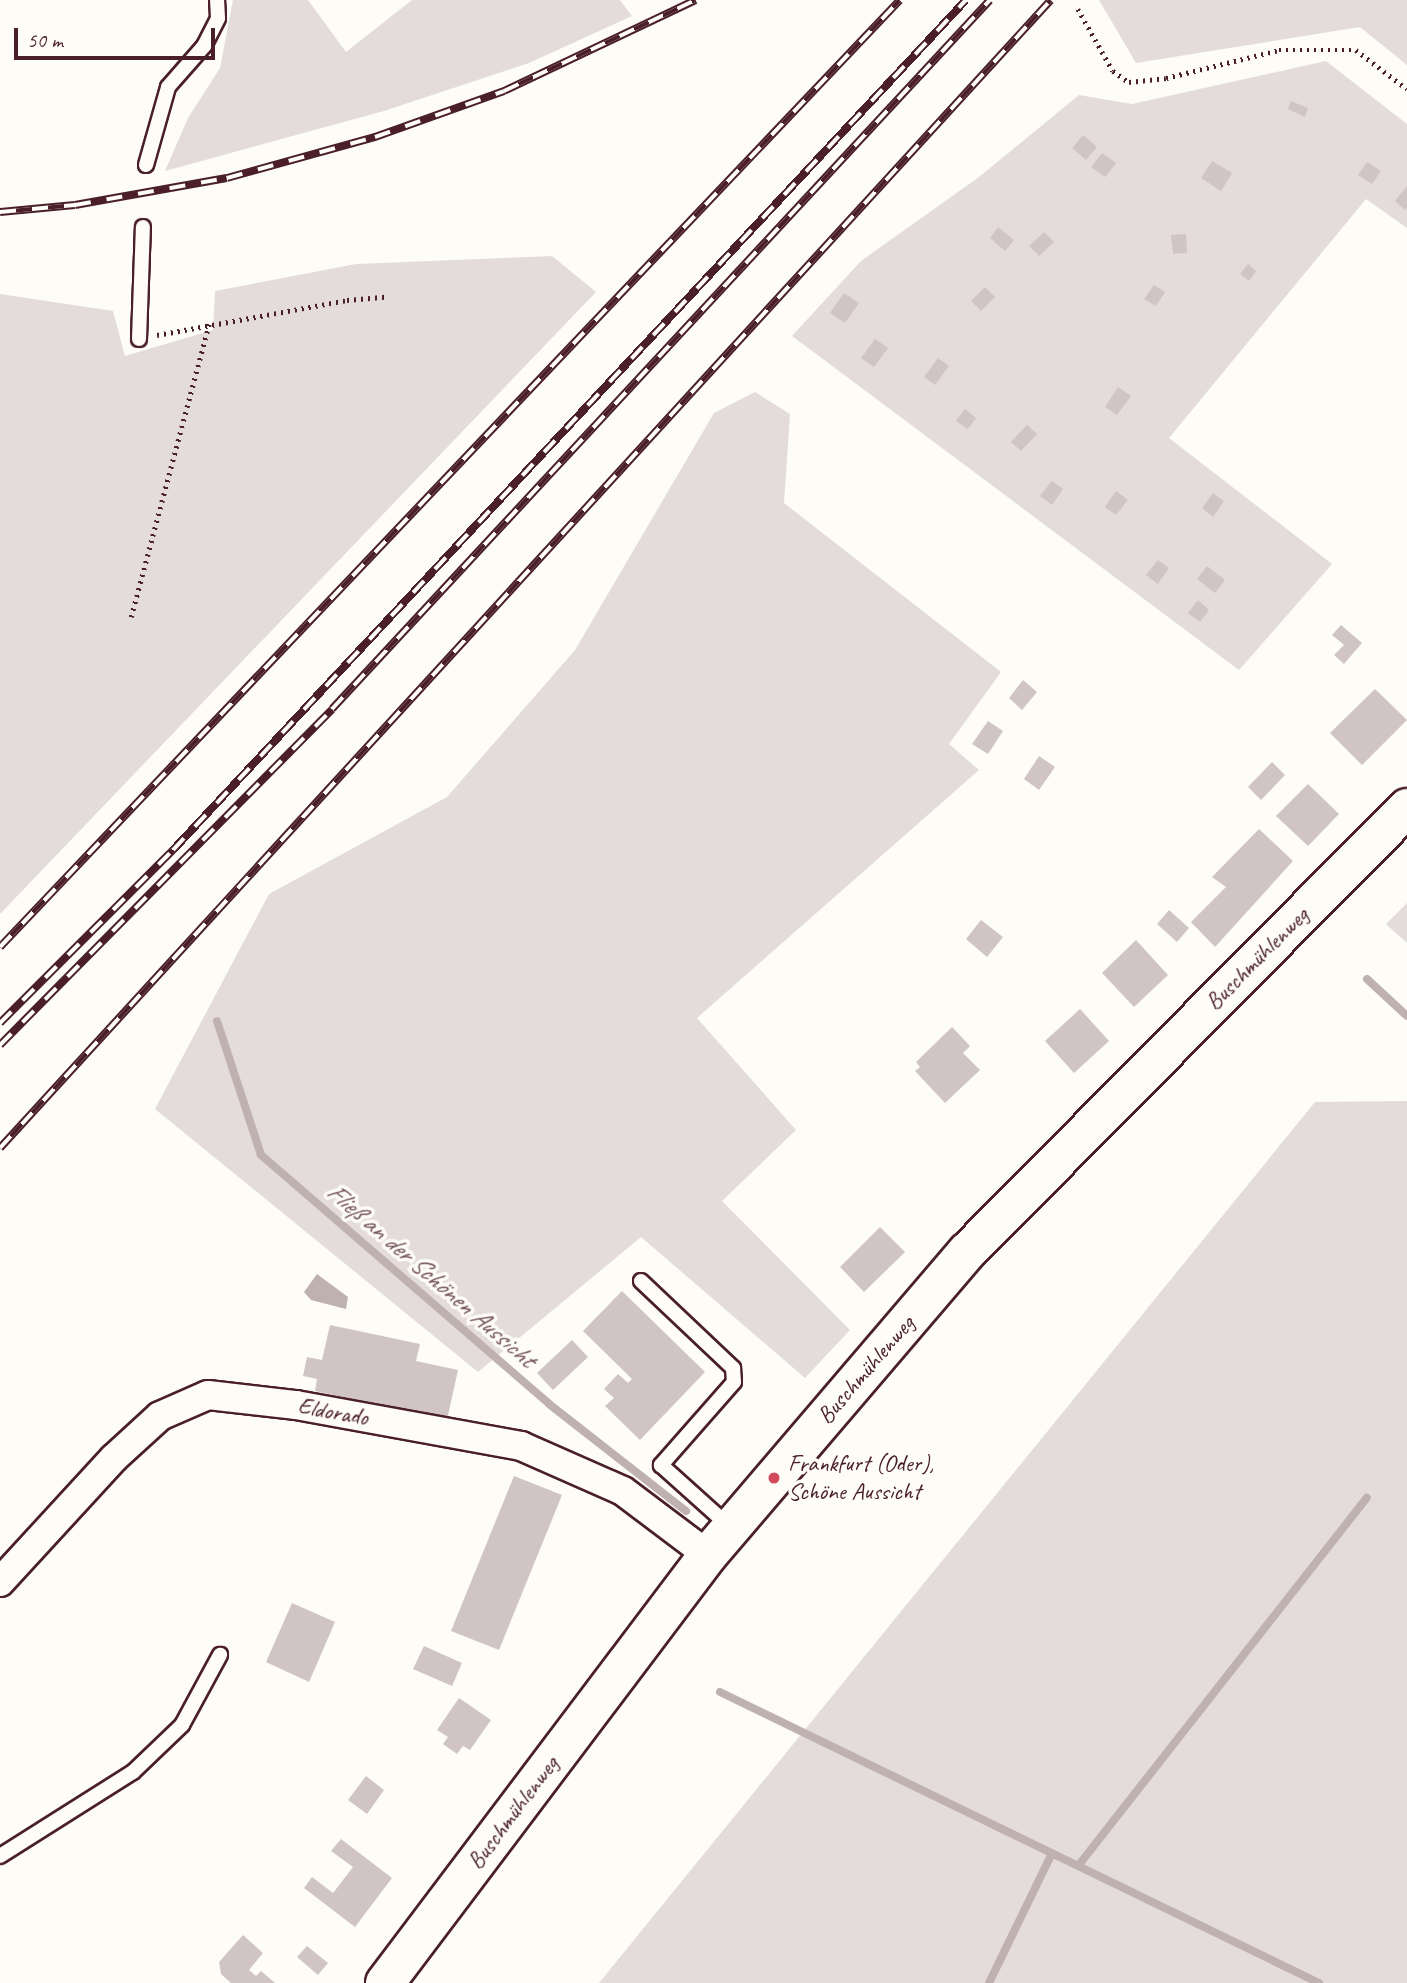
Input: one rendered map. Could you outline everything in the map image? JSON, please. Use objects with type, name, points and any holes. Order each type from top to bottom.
[{"type":"street","name":"Buschmühlenweg","points":[[385,1983],[720,1542],[967,1252],[1407,808]]},
{"type":"street","name":"Eldorado","points":[[0,1582],[114,1458],[160,1416],[208,1395],[296,1405],[521,1446],[623,1491],[720,1542]]},
{"type":"lane","points":[[146,165],[168,87],[204,47],[218,18],[217,0]]},
{"type":"lane","points":[[139,339],[143,227]]},
{"type":"lane","points":[[641,1281],[733,1368],[733,1381],[661,1465],[720,1542]]},
{"type":"lane","points":[[0,1856],[133,1772],[183,1725],[220,1655]]},
{"type":"path","points":[[1078,9],[1113,71],[1129,82],[1166,78],[1279,50],[1356,50],[1407,89]]},
{"type":"path","points":[[139,339],[209,323],[385,298]]},
{"type":"path","points":[[131,617],[209,323]]},
{"type":"shaded area","points":[[233,0],[308,0],[346,52],[412,0],[620,0],[632,16],[529,63],[384,111],[165,171],[188,118],[220,68]]},
{"type":"shaded area","points":[[1099,0],[1407,0],[1407,65],[1360,27],[1136,63]]},
{"type":"shaded area","points":[[1326,61],[1407,124],[1407,228],[1366,199],[1169,438],[1332,564],[1239,670],[792,336],[861,261],[979,177],[1079,95],[1132,104]]},
{"type":"shaded area","points":[[552,256],[596,292],[0,914],[0,294],[113,311],[125,356],[213,330],[215,291],[356,264]]},
{"type":"shaded area","points":[[755,392],[790,414],[784,503],[1001,672],[949,744],[979,770],[697,1018],[796,1130],[722,1201],[850,1330],[805,1378],[641,1237],[478,1372],[155,1109],[269,894],[447,797],[575,650],[714,413]]},
{"type":"shaded area","points":[[1407,903],[1407,943],[1386,924]]},
{"type":"shaded area","points":[[1407,1101],[1407,1983],[599,1983],[1315,1102]]},
{"type":"shaded area","points":[[317,1274],[348,1297],[346,1309],[311,1300],[304,1292]]},
{"type":"building","points":[[1291,101],[1308,108],[1305,117],[1288,109]]},
{"type":"building","points":[[1083,135],[1097,147],[1086,160],[1072,148]]},
{"type":"building","points":[[1102,153],[1116,163],[1105,177],[1091,167]]},
{"type":"building","points":[[1212,161],[1232,173],[1221,191],[1201,178]]},
{"type":"building","points":[[1367,162],[1381,171],[1372,184],[1358,175]]},
{"type":"building","points":[[1407,186],[1407,208],[1405,210],[1395,201]]},
{"type":"building","points":[[998,227],[1014,240],[1005,251],[990,238]]},
{"type":"building","points":[[1044,232],[1054,242],[1039,256],[1029,246]]},
{"type":"building","points":[[1186,234],[1187,253],[1173,254],[1171,235]]},
{"type":"building","points":[[1248,264],[1256,271],[1249,281],[1240,274]]},
{"type":"building","points":[[1154,285],[1165,292],[1156,306],[1144,299]]},
{"type":"building","points":[[985,287],[995,297],[981,311],[971,301]]},
{"type":"building","points":[[844,293],[859,303],[845,323],[830,313]]},
{"type":"building","points":[[875,339],[888,348],[874,367],[861,358]]},
{"type":"building","points":[[938,358],[949,366],[935,385],[924,377]]},
{"type":"building","points":[[1118,387],[1131,396],[1117,415],[1105,407]]},
{"type":"building","points":[[965,409],[976,418],[968,429],[956,421]]},
{"type":"building","points":[[1027,425],[1037,434],[1021,451],[1011,442]]},
{"type":"building","points":[[1052,481],[1063,489],[1052,505],[1040,496]]},
{"type":"building","points":[[1116,491],[1128,500],[1116,515],[1105,507]]},
{"type":"building","points":[[1213,493],[1224,501],[1213,517],[1202,508]]},
{"type":"building","points":[[1158,560],[1169,568],[1158,584],[1146,575]]},
{"type":"building","points":[[1207,566],[1225,580],[1215,593],[1197,579]]},
{"type":"building","points":[[1198,600],[1209,610],[1200,622],[1188,613]]},
{"type":"building","points":[[1341,625],[1362,643],[1344,664],[1334,655],[1344,645],[1332,635]]},
{"type":"building","points":[[1023,680],[1037,692],[1022,710],[1009,698]]},
{"type":"building","points":[[1375,689],[1407,720],[1362,765],[1330,733]]},
{"type":"building","points":[[988,721],[1003,731],[988,754],[972,744]]},
{"type":"building","points":[[1039,756],[1055,767],[1039,790],[1024,779]]},
{"type":"building","points":[[1272,762],[1285,775],[1261,800],[1248,787]]},
{"type":"building","points":[[1308,784],[1339,814],[1308,846],[1276,816]]},
{"type":"building","points":[[1259,829],[1293,861],[1215,947],[1191,922],[1226,887],[1212,877]]},
{"type":"building","points":[[1169,910],[1189,928],[1177,942],[1157,924]]},
{"type":"building","points":[[981,920],[1003,937],[987,957],[966,939]]},
{"type":"building","points":[[1136,940],[1168,975],[1134,1007],[1102,973]]},
{"type":"building","points":[[1080,1009],[1109,1041],[1074,1073],[1045,1041]]},
{"type":"building","points":[[952,1027],[970,1046],[963,1053],[980,1070],[945,1103],[915,1071],[920,1067],[916,1062]]},
{"type":"building","points":[[880,1227],[905,1252],[864,1292],[840,1267]]},
{"type":"building","points":[[622,1291],[705,1372],[640,1440],[605,1406],[614,1398],[604,1389],[618,1374],[628,1383],[632,1379],[583,1331]]},
{"type":"building","points":[[330,1325],[420,1344],[416,1361],[458,1370],[447,1420],[315,1391],[317,1379],[303,1376],[307,1357],[322,1360]]},
{"type":"building","points":[[572,1340],[588,1357],[553,1390],[537,1373]]},
{"type":"building","points":[[514,1476],[562,1495],[499,1650],[451,1631]]},
{"type":"building","points":[[292,1603],[335,1622],[309,1682],[266,1662]]},
{"type":"building","points":[[424,1646],[462,1663],[452,1686],[413,1669]]},
{"type":"building","points":[[459,1698],[491,1720],[470,1750],[463,1746],[457,1754],[443,1744],[448,1737],[437,1730]]},
{"type":"building","points":[[366,1776],[384,1790],[367,1814],[348,1800]]},
{"type":"building","points":[[341,1839],[392,1878],[355,1927],[304,1888],[312,1877],[333,1893],[353,1867],[331,1851]]},
{"type":"building","points":[[243,1935],[263,1953],[249,1970],[256,1976],[261,1971],[275,1983],[231,1983],[221,1974],[219,1962]]},
{"type":"building","points":[[307,1946],[328,1963],[318,1975],[297,1957]]},
{"type":"waterway","points":[[1367,979],[1407,1016]]},
{"type":"waterway","name":"Fließ an der Schönen Aussicht","points":[[217,1021],[261,1155],[549,1404],[686,1511]]},
{"type":"waterway","points":[[1078,1866],[1367,1498]]},
{"type":"waterway","points":[[720,1692],[1319,1983]]},
{"type":"waterway","points":[[989,1983],[1052,1853]]},
{"type":"railway","points":[[0,212],[75,205],[227,178],[375,137],[504,91],[696,0]]},
{"type":"railway","points":[[0,947],[900,0]]},
{"type":"railway","points":[[0,1023],[173,850],[966,0]]},
{"type":"railway","points":[[0,1045],[332,709],[990,0]]},
{"type":"railway","points":[[0,1148],[1051,0]]},
{"type":"place","name":"Frankfurt (Oder), Schöne Aussicht","points":[[774,1478]]}]
